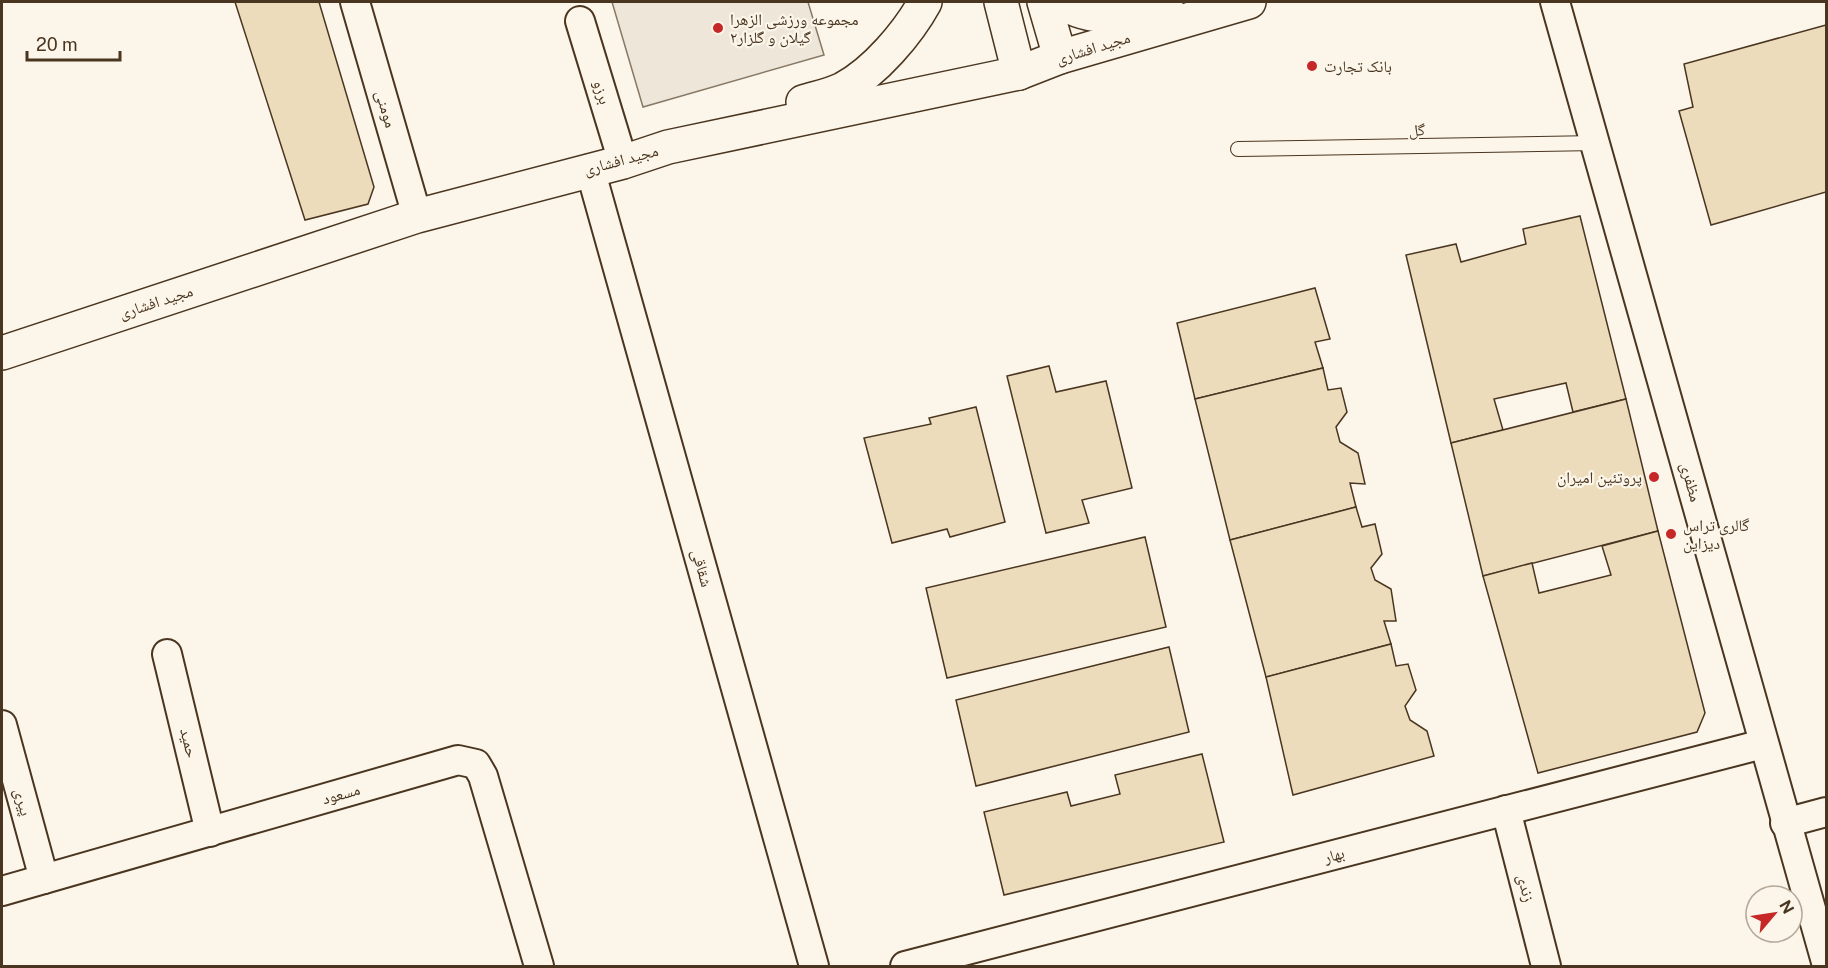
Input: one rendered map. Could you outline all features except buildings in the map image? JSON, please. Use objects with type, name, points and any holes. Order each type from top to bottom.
[{"type":"main road","points":[[668,147],[844,88],[884,57],[925,2]]},
{"type":"main road","points":[[1002,2],[1019,73]]},
{"type":"main road","points":[[1044,2],[1060,57]]},
{"type":"main road","points":[[1061,2],[1076,11],[1104,16],[1140,13],[1173,2]]},
{"type":"main road","name":"مجید افشاری","points":[[2,353],[417,216],[623,162],[668,147],[1019,73],[1060,57],[1249,2]]},
{"type":"street","name":"مومنی","points":[[355,2],[417,216]]},
{"type":"street","name":"مظفری","points":[[1556,2],[1785,823],[1827,962]]},
{"type":"street","name":"برزو","points":[[580,21],[623,162]]},
{"type":"street","name":"شقاقی","points":[[590,169],[814,966]]},
{"type":"street","name":"حمید","points":[[167,654],[210,832]]},
{"type":"street","name":"پیری","points":[[2,725],[44,879]]},
{"type":"street","name":"بهار","points":[[904,966],[1763,744]]},
{"type":"street","name":"مسعود","points":[[2,891],[458,760],[476,764],[483,776],[539,966]]},
{"type":"street","name":"زندی","points":[[1506,810],[1546,966]]},
{"type":"street","points":[[1785,823],[1827,812]]},
{"type":"lane","name":"گل","points":[[1238,149],[1597,143]]},
{"type":"shaded area","name":"مجموعه ورزشی الزهرا گیلان و گلزار۲","points":[[612,2],[808,2],[824,55],[643,107]]},
{"type":"place","name":"مجموعه ورزشی الزهرا گیلان و گلزار۲","points":[[718,28]]},
{"type":"place","name":"بانک تجارت","points":[[1312,66]]},
{"type":"place","name":"پروتئین امیران","points":[[1654,477]]},
{"type":"place","name":"گالری تراس دیزاین","points":[[1671,534]]}]
